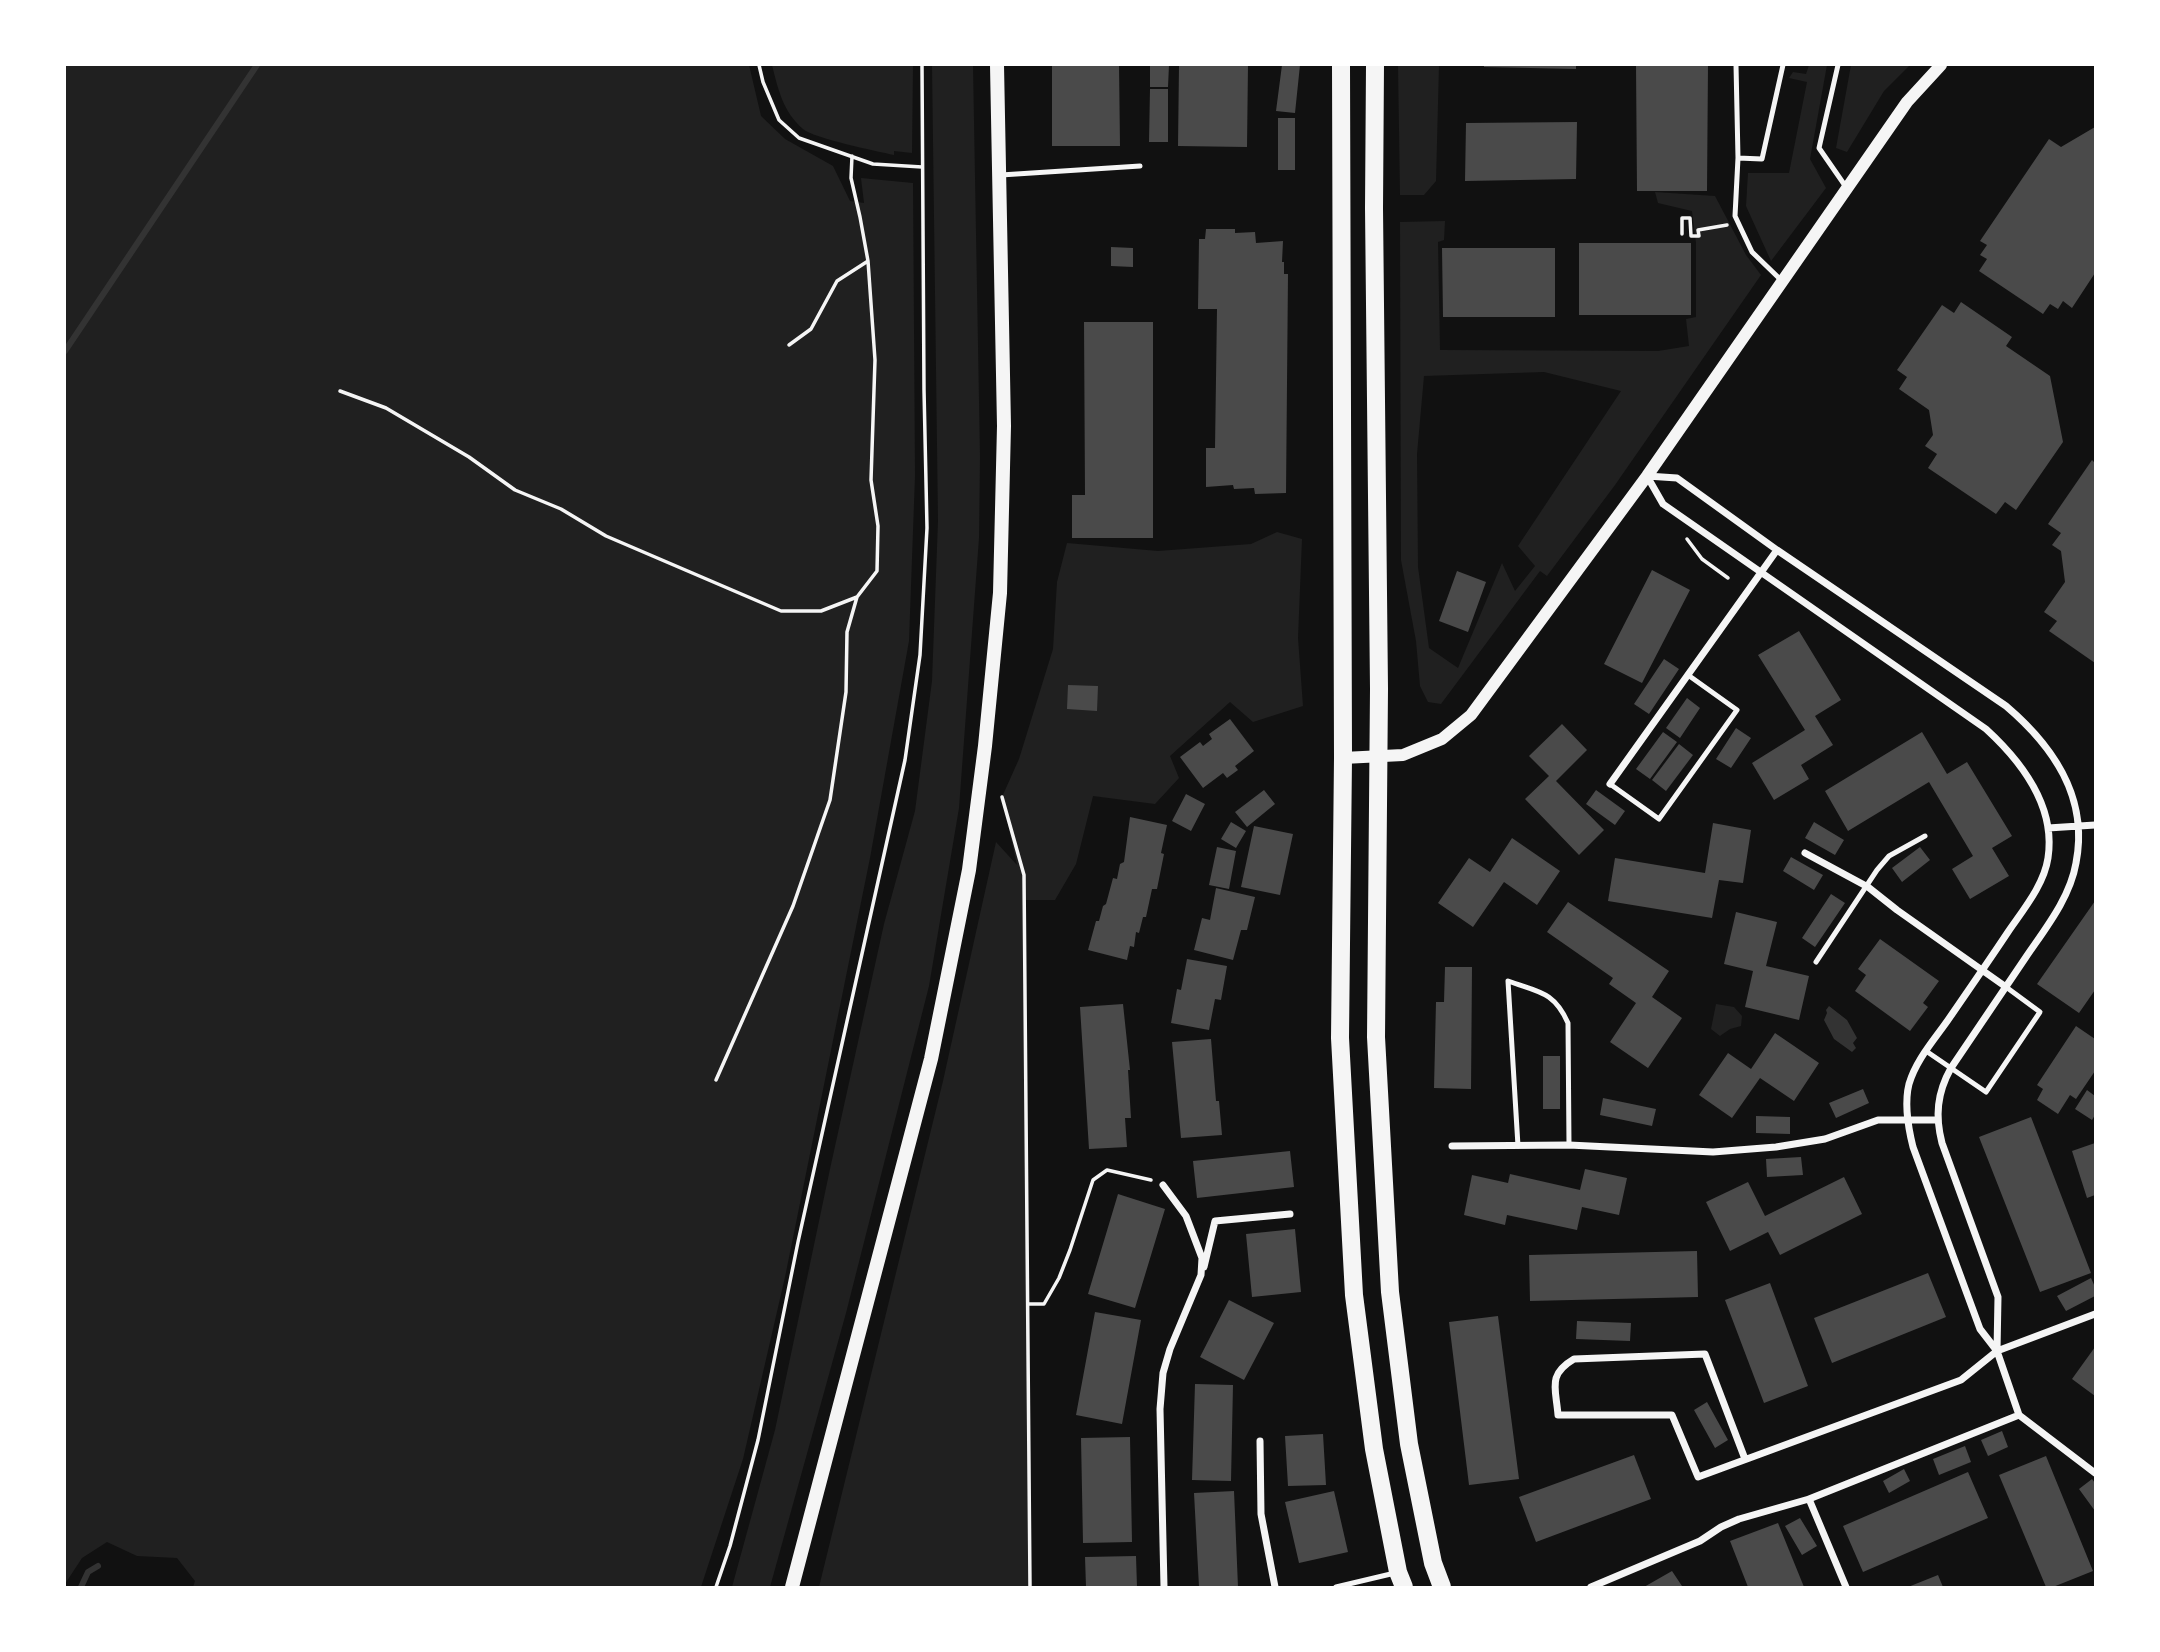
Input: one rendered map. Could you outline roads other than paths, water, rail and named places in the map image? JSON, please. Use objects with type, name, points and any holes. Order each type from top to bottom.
[{"type":"main road","points":[[792,1587],[930,1059],[969,870],[985,746],[1000,593],[1004,426],[997,65]]},
{"type":"main road","points":[[1341,65],[1343,758],[1340,1038],[1354,1295],[1374,1449],[1401,1580]]},
{"type":"main road","points":[[1375,65],[1379,757],[1376,1037],[1390,1292],[1409,1444],[1433,1563],[1442,1587]]},
{"type":"street","points":[[1343,758],[1404,755],[1442,739],[1471,715],[1647,476],[1907,102],[1941,65]]},
{"type":"street","points":[[1647,476],[1677,478],[1777,550],[2006,706],[2030,727],[2051,751],[2069,785],[2077,825],[2076,864],[2060,905],[1951,1068],[1942,1088],[1937,1120],[1942,1143],[1998,1297],[1997,1352]]},
{"type":"street","points":[[1647,476],[1663,504],[1986,729],[2009,750],[2028,776],[2042,803],[2048,828],[2048,859],[2035,892],[1926,1051],[1909,1085],[1907,1121],[1913,1147],[1980,1329],[1997,1352],[2019,1415],[2095,1473]]},
{"type":"street","points":[[1610,785],[1777,550]]},
{"type":"street","points":[[2048,828],[2095,825]]},
{"type":"street","points":[[1805,853],[1868,887],[2006,987]]},
{"type":"street","points":[[1452,1146],[1569,1145],[1713,1152],[1776,1147],[1825,1139],[1878,1120],[1937,1120]]},
{"type":"street","points":[[1163,1185],[1186,1216],[1202,1258],[1201,1275]]},
{"type":"street","points":[[1164,1587],[1160,1409],[1163,1373],[1170,1349],[1201,1275],[1215,1221],[1290,1214]]},
{"type":"street","points":[[1745,1459],[1705,1354],[1574,1359],[1561,1367],[1555,1375],[1558,1415],[1672,1415],[1698,1476],[1745,1459],[1961,1380],[1997,1352],[2095,1314]]},
{"type":"street","points":[[1591,1587],[1700,1541],[1739,1519],[1809,1499],[2019,1415]]},
{"type":"street","points":[[1259,1441],[1261,1514],[1275,1587]]},
{"type":"street","points":[[1809,1499],[1846,1587]]},
{"type":"lane","points":[[1736,65],[1738,158],[1735,216],[1752,252],[1783,281]]},
{"type":"lane","points":[[1738,158],[1762,159],[1783,65]]},
{"type":"lane","points":[[1838,65],[1819,148],[1847,188]]},
{"type":"lane","points":[[1001,175],[1140,166]]},
{"type":"lane","points":[[1610,785],[1659,819],[1737,710],[1688,675]]},
{"type":"lane","points":[[1816,962],[1889,856],[1925,836]]},
{"type":"lane","points":[[1518,1147],[1508,981],[1546,994],[1561,1007],[1568,1023],[1569,1145]]},
{"type":"lane","points":[[1926,1051],[1986,1092],[2040,1012],[2006,987]]},
{"type":"lane","points":[[1336,1587],[1401,1580]]},
{"type":"waterway","points":[[65,351],[257,65]]},
{"type":"waterway","points":[[81,1587],[88,1572],[98,1566]]}]
